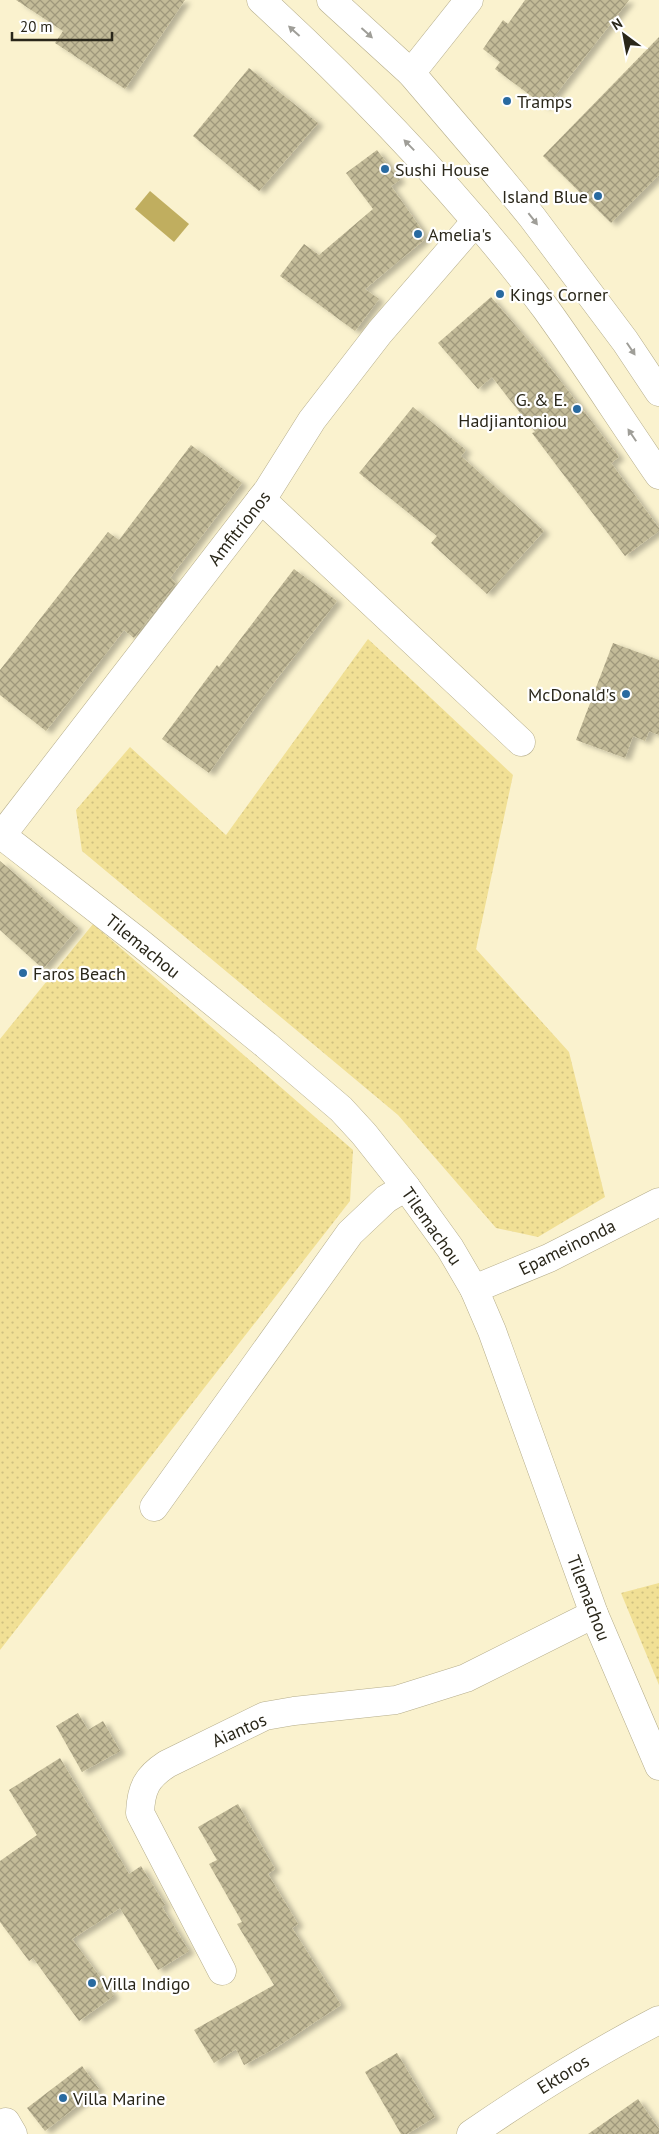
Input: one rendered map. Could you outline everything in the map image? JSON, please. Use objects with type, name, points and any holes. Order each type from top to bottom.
[{"type":"street","points":[[261,0],[355,89],[417,154],[476,221],[546,310],[659,475]]},
{"type":"street","points":[[331,0],[411,73],[532,217],[625,341],[659,392]]},
{"type":"street","points":[[411,73],[469,0]]},
{"type":"street","name":"Amfitrionos","points":[[1,834],[261,499],[312,420],[380,332],[476,221]]},
{"type":"street","points":[[261,499],[521,742]]},
{"type":"street","name":"Tilemachou","points":[[1,834],[162,960],[341,1109],[364,1134],[406,1187],[450,1248],[474,1289],[492,1331],[594,1614],[659,1766]]},
{"type":"street","points":[[154,1507],[350,1233],[386,1199],[406,1187]]},
{"type":"street","name":"Epameinonda","points":[[474,1289],[549,1258],[659,1202]]},
{"type":"street","name":"Aiantos","points":[[222,1971],[140,1812],[140,1799],[152,1774],[175,1760],[265,1716],[396,1700],[466,1678],[594,1614]]},
{"type":"street","name":"Ektoros","points":[[471,2134],[565,2072],[659,2020]]},
{"type":"shaded area","points":[[150,191],[189,224],[174,242],[135,209]]},
{"type":"shaded area","points":[[368,639],[513,775],[476,949],[569,1052],[605,1197],[538,1237],[496,1228],[398,1115],[82,851],[76,810],[130,747],[226,835]]},
{"type":"shaded area","points":[[93,924],[353,1150],[350,1201],[0,1650],[0,1039]]},
{"type":"shaded area","points":[[659,1583],[659,1685],[621,1593]]},
{"type":"building","points":[[16,0],[185,0],[125,89],[55,43],[63,31]]},
{"type":"building","points":[[525,0],[629,0],[546,107],[495,69],[500,62],[483,49],[503,20],[508,24]]},
{"type":"building","points":[[659,37],[659,175],[611,223],[543,156]]},
{"type":"building","points":[[249,68],[318,123],[259,191],[193,136]]},
{"type":"building","points":[[377,150],[400,180],[391,186],[422,230],[424,240],[365,289],[379,299],[355,331],[280,276],[304,244],[319,255],[373,209],[346,173]]},
{"type":"building","points":[[491,297],[539,353],[619,457],[611,463],[659,528],[659,531],[625,556],[532,433],[535,432],[492,377],[478,389],[438,343]]},
{"type":"building","points":[[413,407],[466,450],[461,456],[544,531],[487,594],[431,543],[437,536],[359,473]]},
{"type":"building","points":[[191,445],[242,483],[170,578],[176,583],[134,638],[124,630],[46,731],[0,695],[0,670],[108,532],[119,540]]},
{"type":"building","points":[[294,569],[337,601],[262,698],[209,773],[162,739],[217,665],[219,667]]},
{"type":"building","name":"McDonald's","points":[[613,643],[659,660],[659,735],[649,731],[645,741],[633,736],[625,758],[576,740]]},
{"type":"building","points":[[0,861],[78,928],[43,969],[0,930]]},
{"type":"building","points":[[78,1713],[88,1730],[103,1721],[120,1751],[82,1772],[56,1726]]},
{"type":"building","points":[[60,1758],[129,1874],[141,1866],[165,1905],[162,1907],[189,1951],[158,1970],[120,1908],[72,1939],[114,1996],[79,2021],[33,1958],[29,1961],[0,1922],[0,1861],[37,1835],[9,1790]]},
{"type":"building","points":[[238,1804],[275,1869],[268,1874],[298,1924],[292,1928],[341,2005],[277,2047],[244,2065],[236,2049],[214,2063],[194,2030],[274,1985],[237,1924],[242,1922],[209,1864],[217,1860],[198,1827]]},
{"type":"building","points":[[397,2053],[435,2117],[407,2134],[401,2134],[365,2072]]},
{"type":"building","name":"Villa Marine","points":[[82,2066],[99,2089],[45,2131],[27,2108]]},
{"type":"building","points":[[638,2099],[659,2129],[659,2134],[588,2134]]},
{"type":"place","name":"Tramps","points":[[507,101]]},
{"type":"place","name":"Sushi House","points":[[385,169]]},
{"type":"place","name":"Island Blue","points":[[598,196]]},
{"type":"place","name":"Amelia's","points":[[418,234]]},
{"type":"place","name":"Kings Corner","points":[[500,294]]},
{"type":"place","name":"G. & E. Hadjiantoniou","points":[[577,409]]},
{"type":"place","name":"McDonald's","points":[[626,694]]},
{"type":"place","name":"Faros Beach","points":[[23,973]]},
{"type":"place","name":"Villa Indigo","points":[[92,1983]]},
{"type":"place","name":"Villa Marine","points":[[63,2098]]}]
